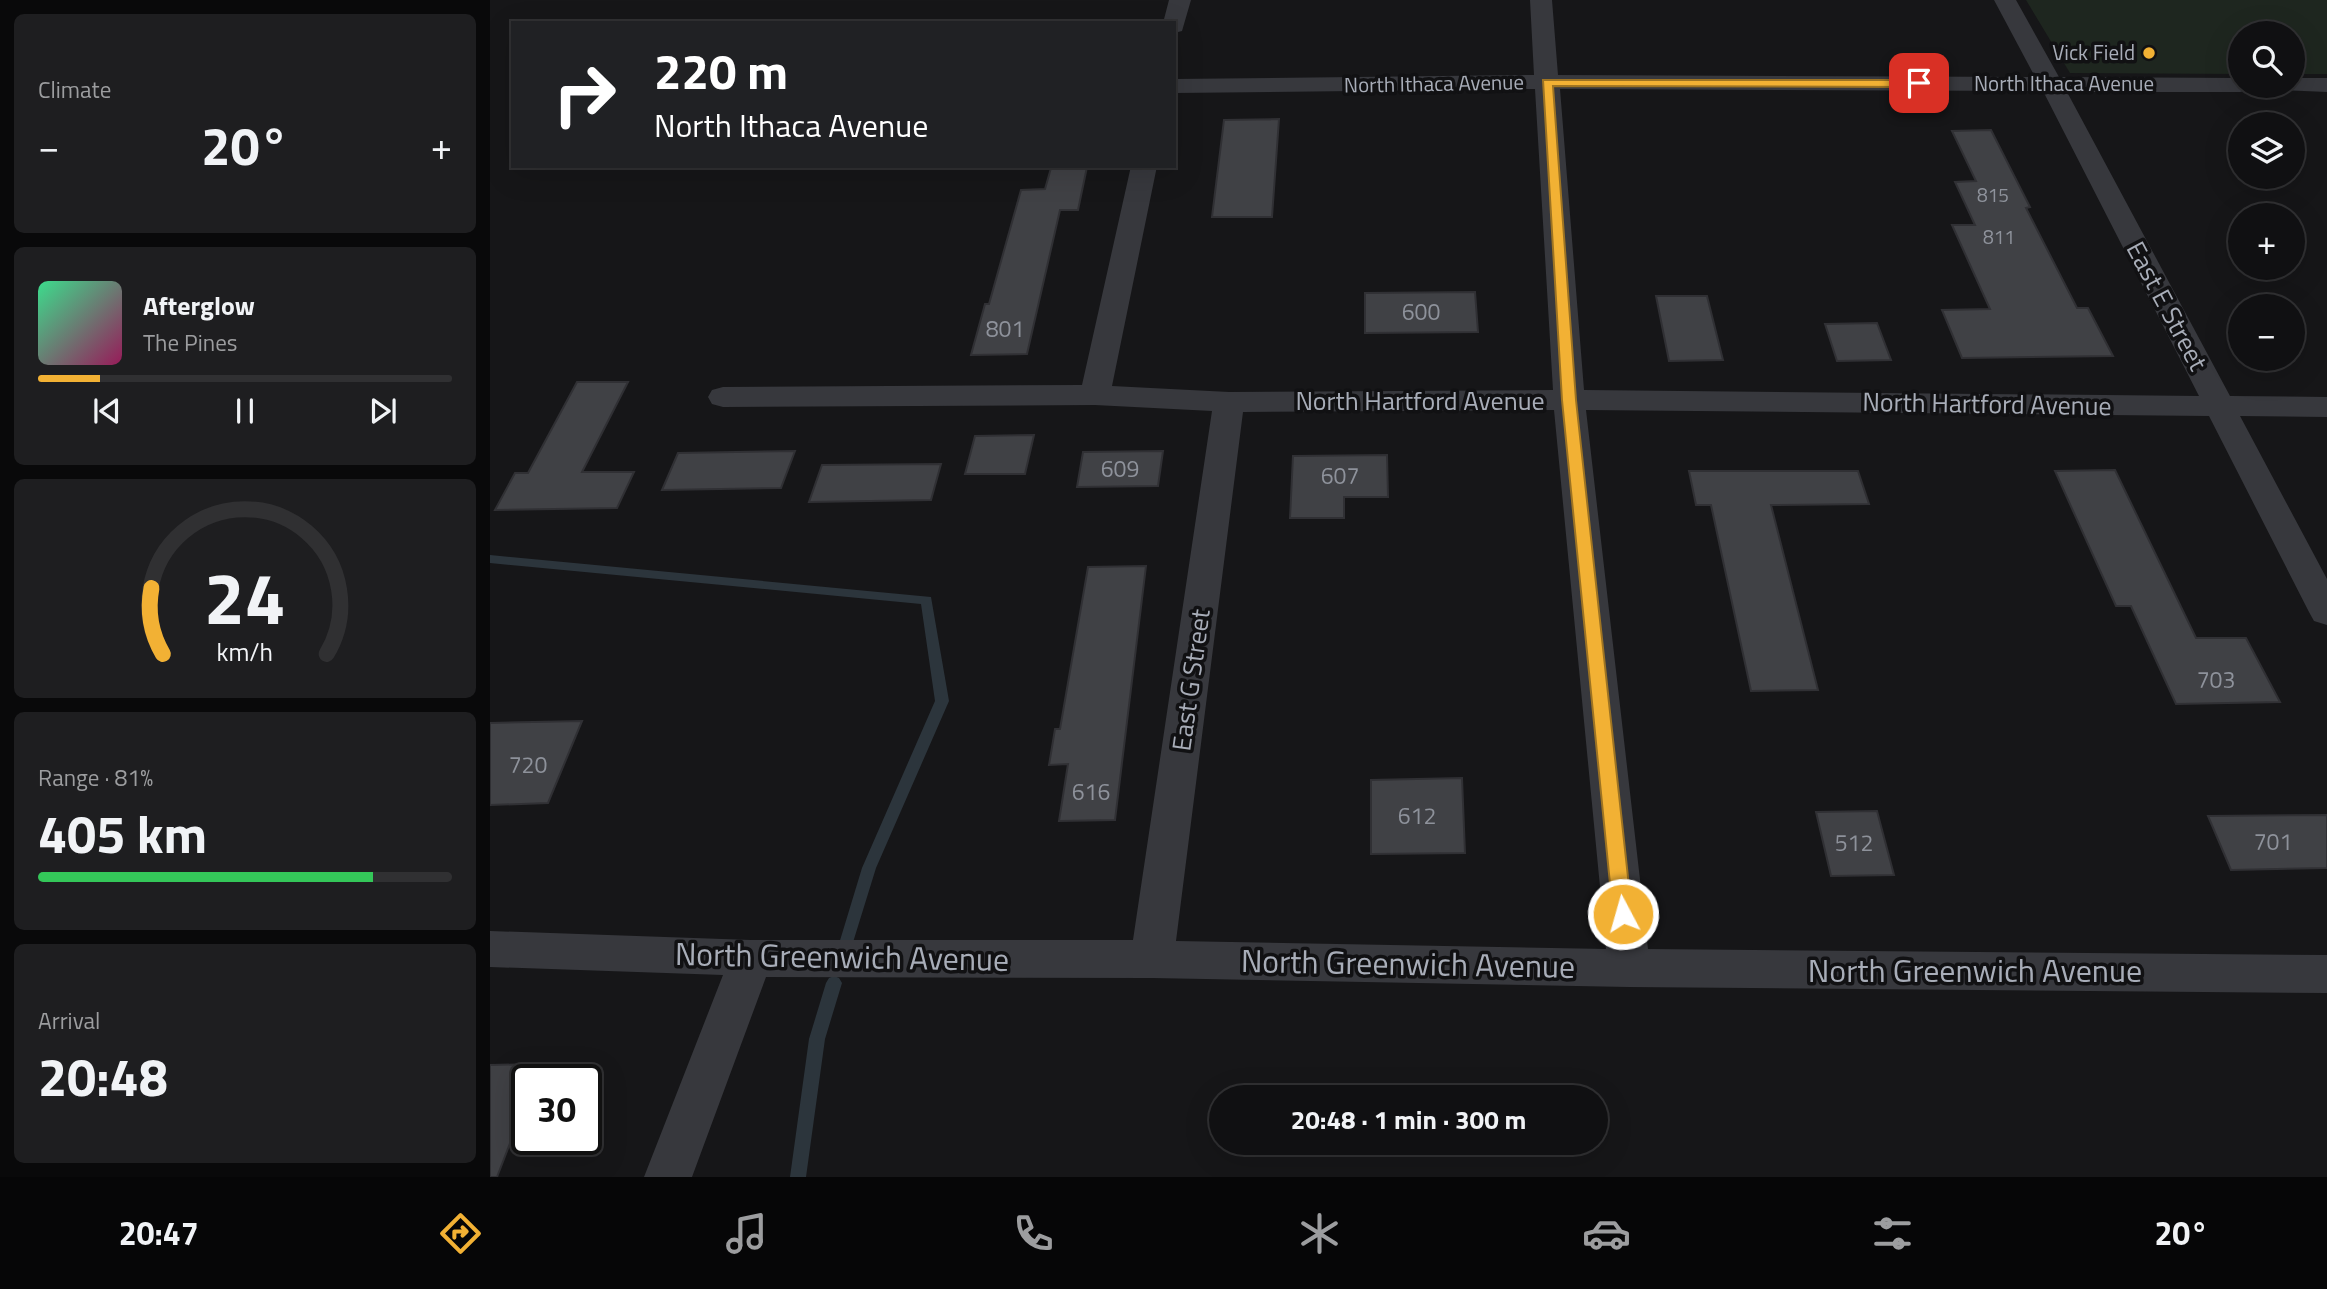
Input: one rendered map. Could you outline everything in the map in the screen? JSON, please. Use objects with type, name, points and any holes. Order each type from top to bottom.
[{"type":"street","points":[[1175,21],[1180,0]]},
{"type":"street","points":[[1541,0],[1569,400],[1629,968]]},
{"type":"street","name":"East E Street","points":[[2005,0],[2327,612]]},
{"type":"street","name":"North Ithaca Avenue","points":[[1176,86],[1547,82],[2228,85]]},
{"type":"street","points":[[2305,85],[2327,85]]},
{"type":"street","points":[[1095,395],[1144,168]]},
{"type":"street","name":"North Hartford Avenue","points":[[723,397],[1095,395],[1229,402],[1569,400],[2327,407]]},
{"type":"street","name":"East G Street","points":[[1152,959],[1229,402]]},
{"type":"street","name":"North Greenwich Avenue","points":[[490,949],[751,958],[1152,959],[1629,968],[2327,974]]},
{"type":"street","points":[[668,1177],[751,958]]},
{"type":"shaded area","name":"Vick Field","points":[[2026,0],[2327,0],[2327,74],[2305,74],[2305,21],[2228,21],[2228,74],[2070,73]]},
{"type":"building","points":[[1279,119],[1272,217],[1212,217],[1224,120]]},
{"type":"building","points":[[1991,130],[2030,207],[2026,208],[2077,308],[2088,308],[2113,356],[1962,358],[1942,310],[1990,309],[1952,225],[1975,225],[1955,182],[1976,181],[1952,131]]},
{"type":"building","points":[[1051,168],[1087,168],[1078,210],[1060,210],[1027,354],[971,355],[985,304],[989,304],[1021,190],[1045,189]]},
{"type":"building","points":[[1475,292],[1478,332],[1365,333],[1365,293]]},
{"type":"building","points":[[1656,296],[1707,296],[1723,360],[1669,361]]},
{"type":"building","points":[[1877,323],[1891,360],[1837,361],[1825,324]]},
{"type":"building","points":[[577,382],[628,382],[582,472],[634,472],[617,508],[495,510],[515,473],[528,473]]},
{"type":"building","points":[[1034,435],[1025,474],[965,474],[975,436]]},
{"type":"building","points":[[795,451],[781,488],[662,490],[678,453]]},
{"type":"building","points":[[1163,451],[1158,486],[1077,487],[1083,452]]},
{"type":"building","points":[[1387,455],[1388,497],[1344,497],[1344,518],[1290,518],[1293,456]]},
{"type":"building","points":[[941,464],[931,500],[809,502],[822,465]]},
{"type":"building","points":[[2115,470],[2196,638],[2246,638],[2280,702],[2176,704],[2131,606],[2116,606],[2055,471]]},
{"type":"building","points":[[1689,471],[1858,471],[1869,504],[1771,505],[1818,690],[1751,691],[1711,505],[1696,505]]},
{"type":"building","points":[[1146,566],[1115,820],[1059,821],[1068,764],[1049,765],[1055,729],[1060,729],[1088,567]]},
{"type":"building","points":[[582,721],[548,803],[490,805],[490,723]]},
{"type":"building","points":[[1462,778],[1465,853],[1371,854],[1371,780]]},
{"type":"building","points":[[1877,811],[1894,875],[1831,876],[1816,812]]},
{"type":"building","points":[[2327,815],[2327,868],[2231,870],[2208,816]]},
{"type":"building","points":[[490,1065],[511,1065],[511,1141],[497,1177],[490,1177]]},
{"type":"waterway","points":[[490,559],[927,600],[942,701],[869,868],[845,947]]},
{"type":"waterway","points":[[798,1177],[817,1039],[834,983]]},
{"type":"place","name":"Vick Field","points":[[2149,53]]},
{"type":"route","points":[[1623,914],[1569,400],[1547,82],[1919,83]]}]
